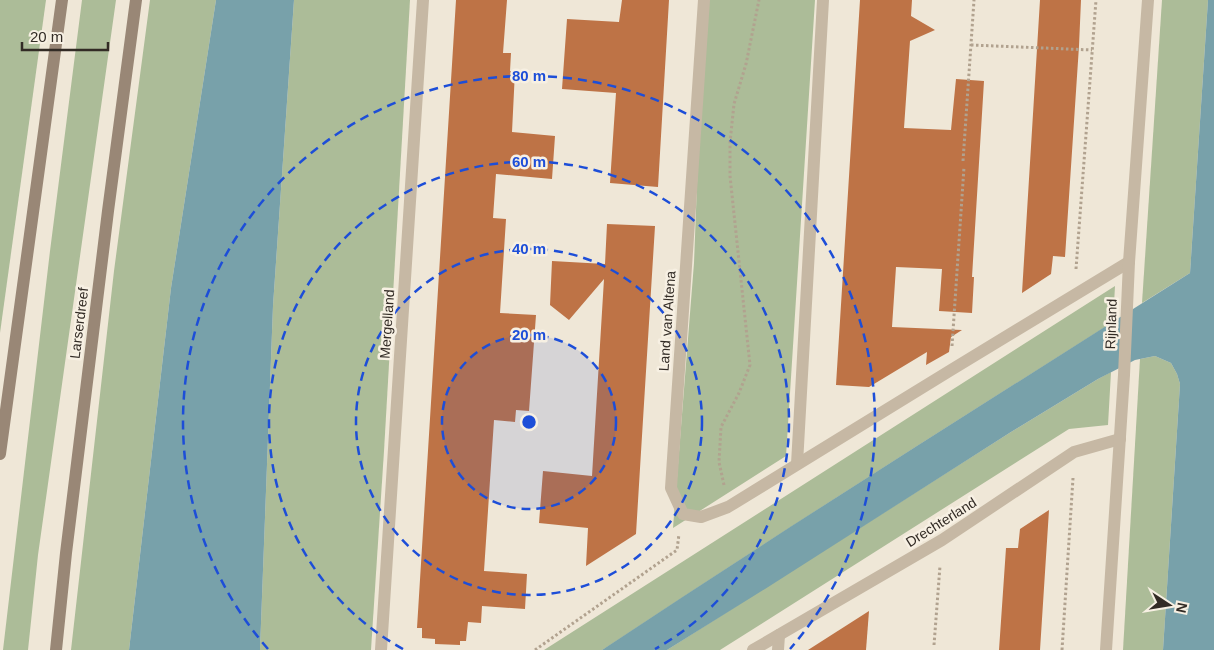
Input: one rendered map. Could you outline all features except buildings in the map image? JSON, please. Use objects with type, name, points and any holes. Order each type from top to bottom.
[{"type":"main road","points":[[0,454],[62,0]]},
{"type":"main road","name":"Larserdreef","points":[[56,650],[66,553],[136,0]]},
{"type":"street","name":"Mergelland","points":[[381,650],[422,0]]},
{"type":"street","name":"Land van Altena","points":[[683,514],[671,488],[704,0]]},
{"type":"street","points":[[797,464],[823,0]]},
{"type":"street","name":"Rijnland","points":[[1106,650],[1124,375],[1128,262],[1148,0]]},
{"type":"street","points":[[683,514],[701,517],[728,507],[1128,262]]},
{"type":"street","name":"Drechterland","points":[[753,650],[942,540],[1074,452],[1120,439]]},
{"type":"street","points":[[778,650],[779,635]]},
{"type":"path","points":[[728,507],[719,462],[721,427],[739,393],[750,365],[730,176],[730,142],[734,104],[746,64],[759,0]]},
{"type":"path","points":[[963,161],[974,0]]},
{"type":"path","points":[[1074,295],[1096,0]]},
{"type":"path","points":[[971,45],[1092,50]]},
{"type":"path","points":[[951,370],[964,167]]},
{"type":"path","points":[[1062,650],[1074,452]]},
{"type":"path","points":[[535,650],[677,550],[683,514]]},
{"type":"path","points":[[934,645],[942,540]]},
{"type":"green space","points":[[0,0],[46,0],[0,333]]},
{"type":"green space","points":[[82,0],[116,0],[38,555],[28,650],[3,650],[50,251]]},
{"type":"green space","points":[[150,0],[216,0],[171,288],[129,650],[71,650],[114,271]]},
{"type":"green space","points":[[294,0],[410,0],[371,650],[260,650],[273,306]]},
{"type":"green space","points":[[704,0],[815,0],[786,456],[673,528],[694,263]]},
{"type":"green space","points":[[1162,0],[1208,0],[1190,273],[1142,303]]},
{"type":"green space","points":[[1115,286],[1113,322],[607,647],[602,650],[544,650]]},
{"type":"green space","points":[[1155,356],[1171,363],[1180,384],[1163,650],[1123,650],[1140,359]]},
{"type":"green space","points":[[1111,372],[1108,425],[1069,429],[720,650],[667,650],[1011,432]]},
{"type":"water","points":[[216,0],[294,0],[273,306],[260,650],[129,650],[171,288]]},
{"type":"water","points":[[1208,0],[1214,0],[1214,650],[1163,650],[1180,384],[1171,363],[1155,356],[1135,360],[1098,379],[667,650],[602,650],[821,507],[1190,273]]}]
